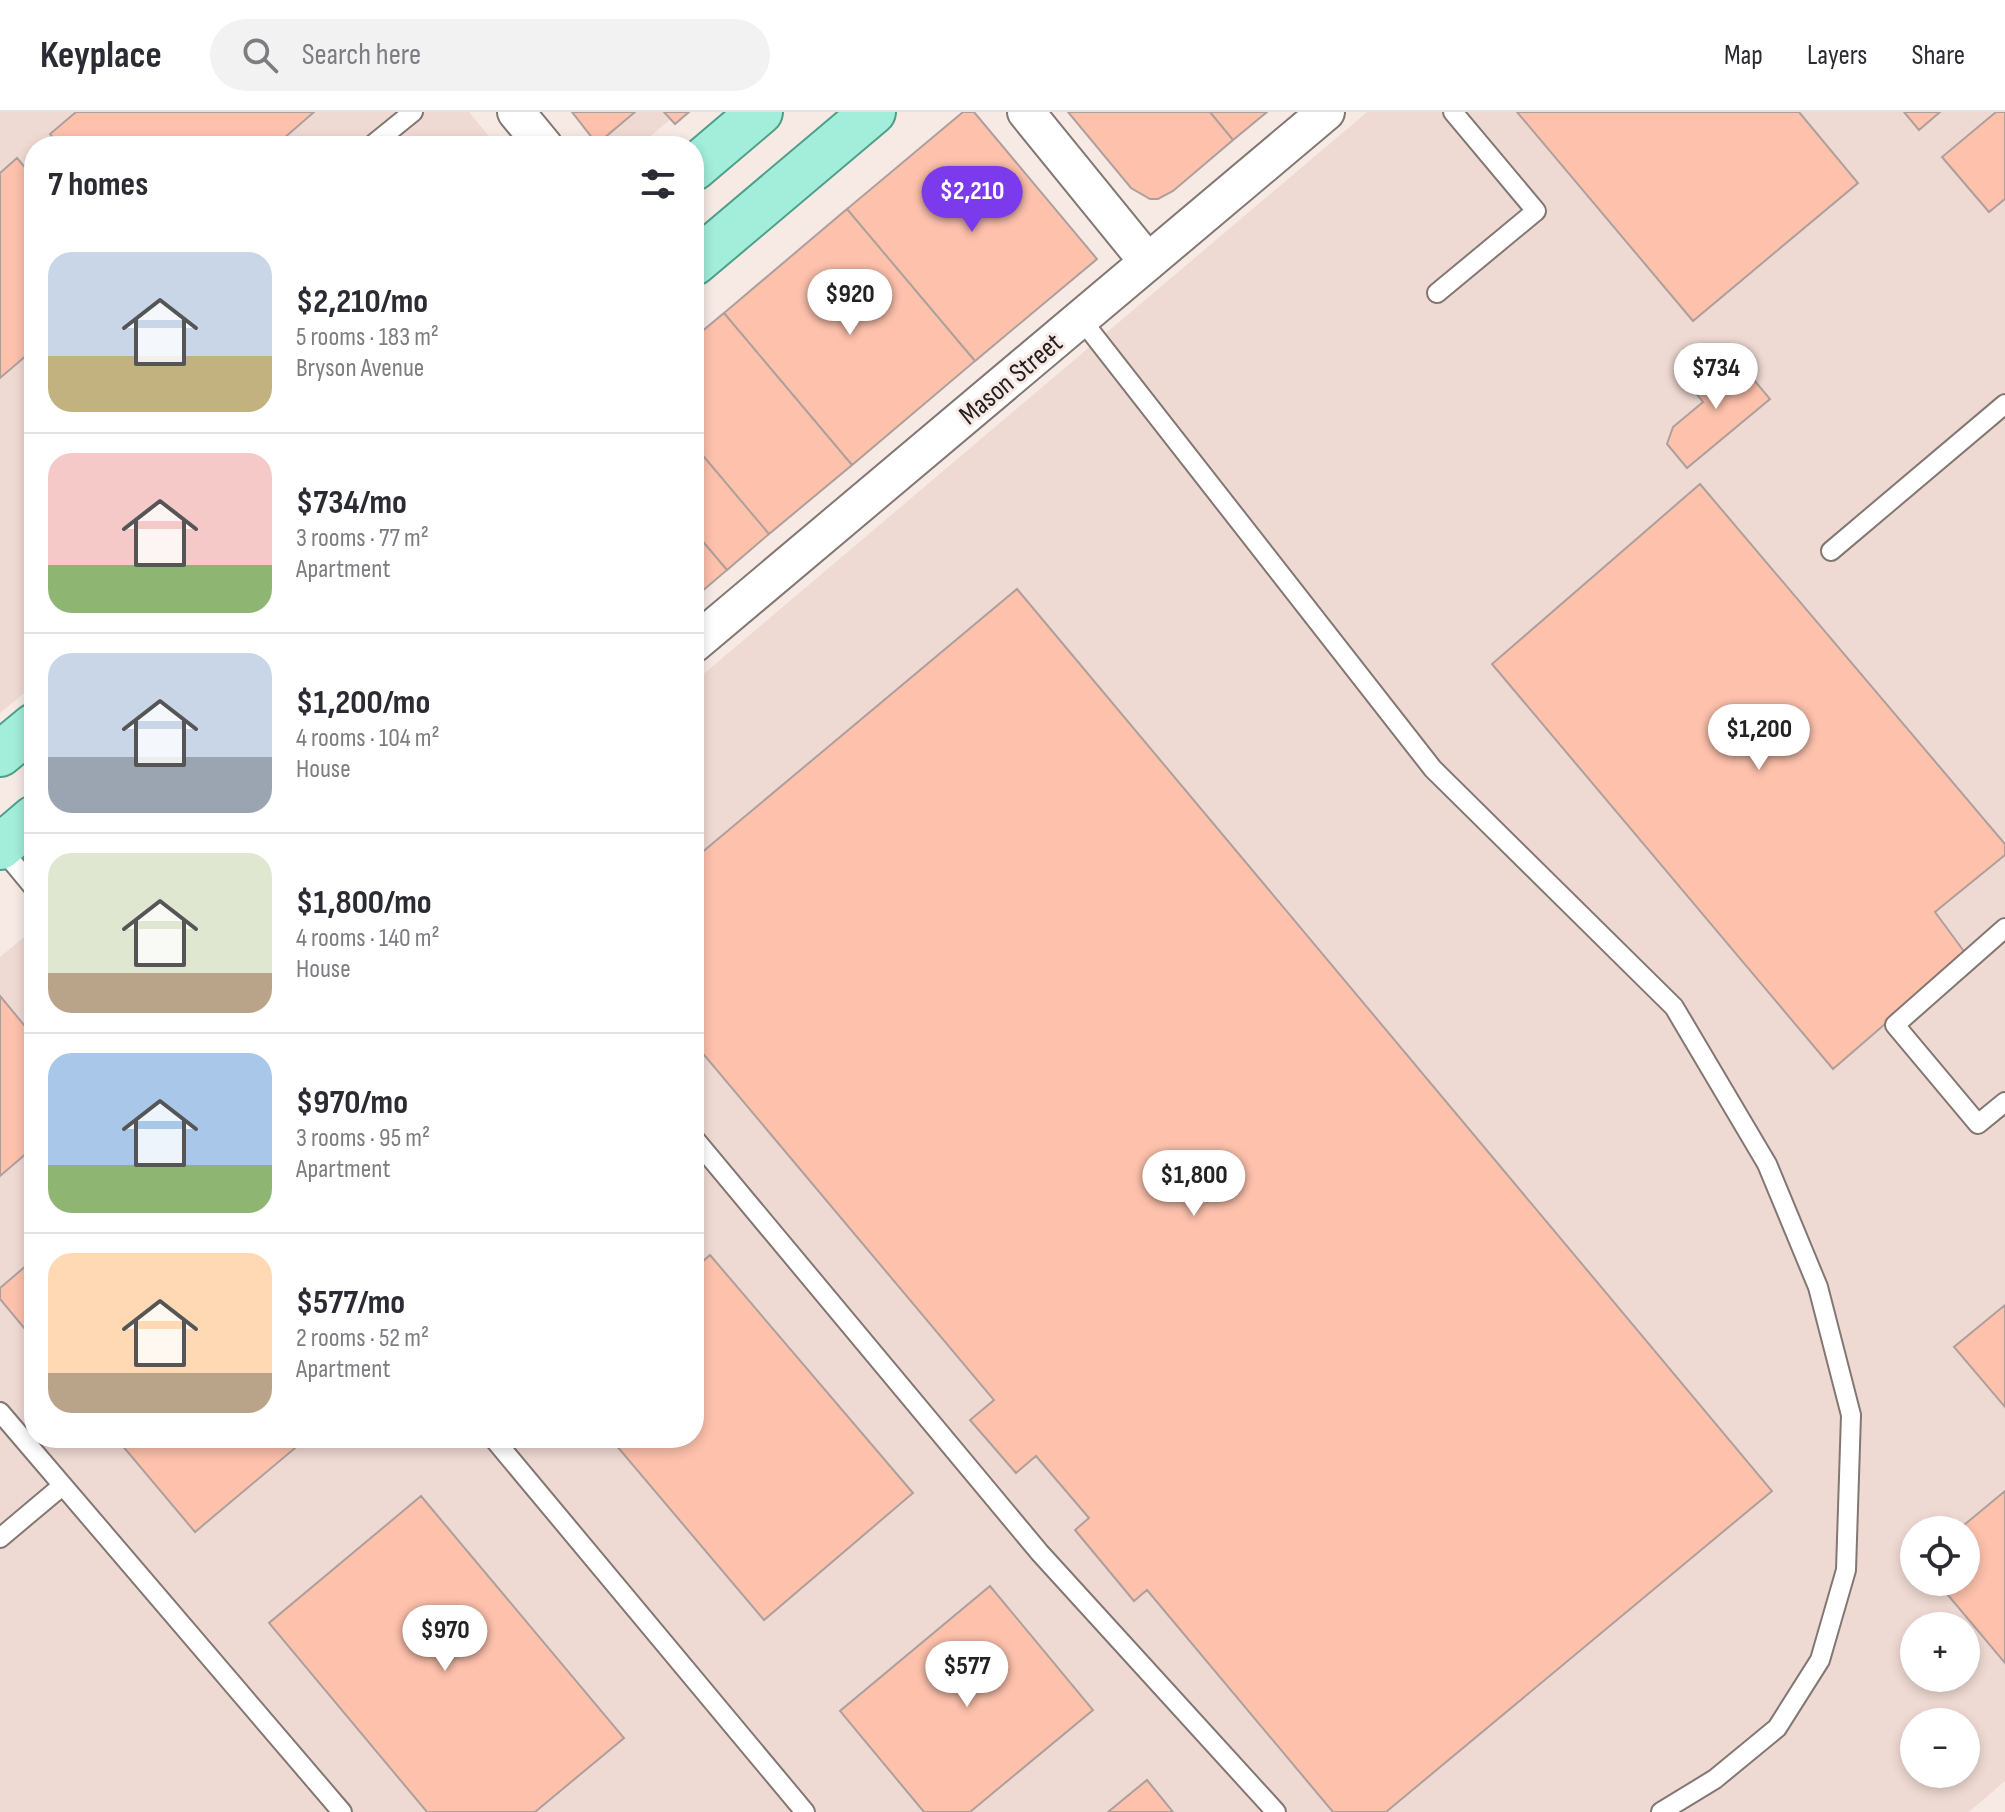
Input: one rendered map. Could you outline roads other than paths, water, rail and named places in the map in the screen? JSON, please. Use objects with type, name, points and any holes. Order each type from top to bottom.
[{"type":"main road","points":[[704,160],[760,112]]},
{"type":"main road","points":[[704,255],[873,112]]},
{"type":"main road","points":[[0,754],[24,734]]},
{"type":"main road","points":[[0,847],[24,827]]},
{"type":"street","points":[[516,112],[536,136]]},
{"type":"street","points":[[1026,112],[1148,262]]},
{"type":"street","name":"Mason Street","points":[[704,636],[1326,112]]},
{"type":"lane","points":[[383,136],[413,112]]},
{"type":"lane","points":[[1437,293],[1536,211],[1453,112]]},
{"type":"lane","points":[[1081,319],[1433,769],[1674,1007],[1767,1164],[1818,1287],[1851,1415],[1846,1570],[1820,1660],[1777,1728],[1715,1779],[1661,1812]]},
{"type":"lane","points":[[1831,551],[2005,404]]},
{"type":"lane","points":[[0,847],[24,876]]},
{"type":"lane","points":[[2005,928],[1895,1025],[1978,1124],[2005,1102]]},
{"type":"lane","points":[[704,1150],[1040,1553],[1276,1812]]},
{"type":"lane","points":[[0,1412],[24,1441]]},
{"type":"lane","points":[[30,1448],[342,1812]]},
{"type":"lane","points":[[501,1448],[805,1812]]},
{"type":"lane","points":[[0,1538],[62,1486]]}]
